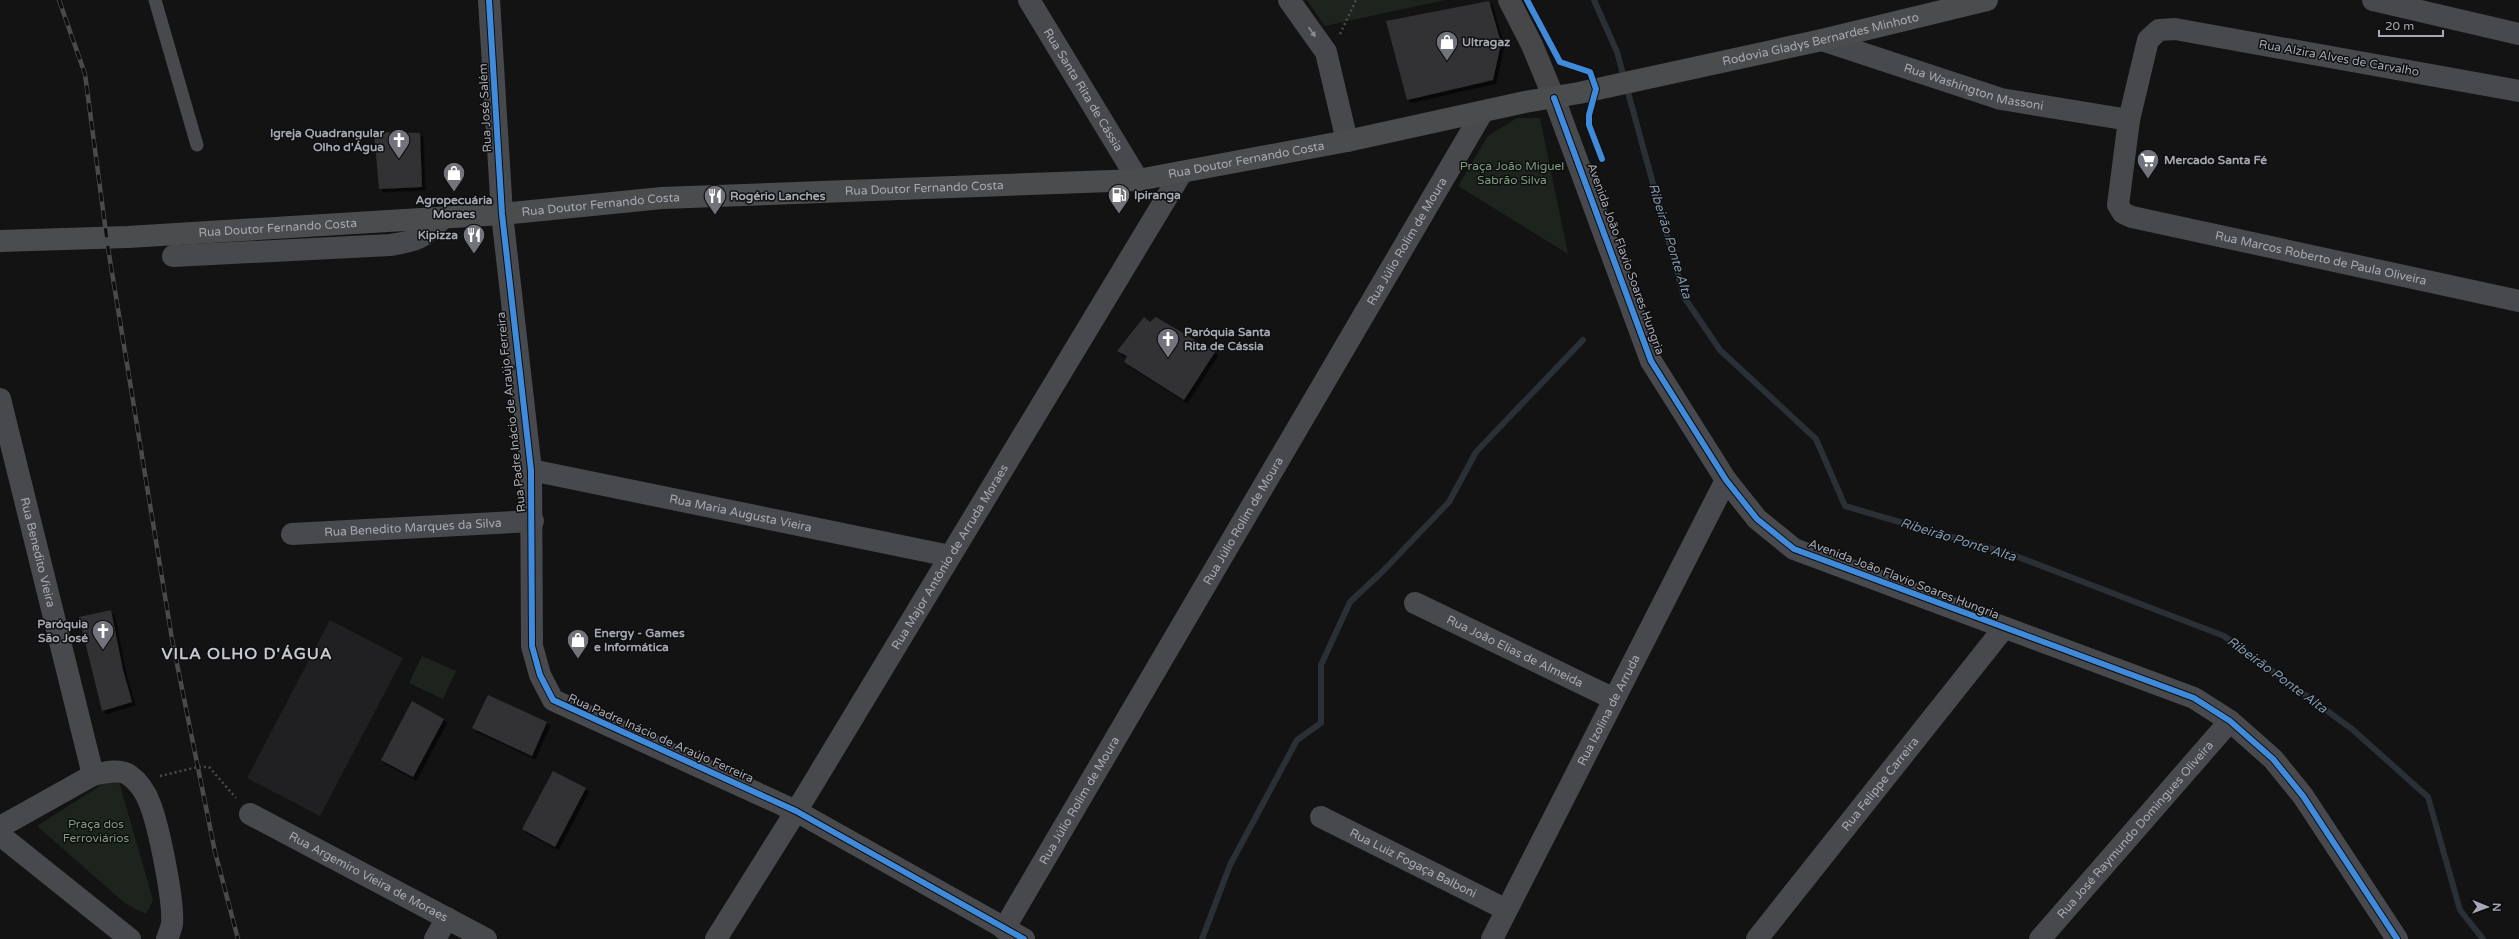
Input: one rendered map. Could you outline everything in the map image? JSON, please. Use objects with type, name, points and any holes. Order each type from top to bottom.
[{"type":"main road","points":[[1509,0],[1532,45],[1554,98]]},
{"type":"main road","name":"Rodovia Gladys Bernardes Minhoto","points":[[1601,88],[1822,40],[1987,0]]},
{"type":"main road","name":"Rua Doutor Fernando Costa","points":[[0,241],[133,236],[443,218],[502,214],[662,198],[1138,180],[1347,141],[1482,113],[1525,102],[1554,98],[1601,88]]},
{"type":"street","name":"Rua José Salém","points":[[489,0],[502,214]]},
{"type":"street","name":"Rua Santa Rita de Cássia","points":[[1029,0],[1138,180]]},
{"type":"street","points":[[1290,0],[1326,52],[1347,141]]},
{"type":"street","points":[[2372,0],[2519,34]]},
{"type":"street","name":"Rua Alzira Alves de Carvalho","points":[[2129,120],[2148,40],[2159,30],[2175,29],[2519,91]]},
{"type":"street","name":"Rua Washington Massoni","points":[[1822,40],[2001,99],[2129,120]]},
{"type":"street","name":"Avenida João Flavio Soares Hungria","points":[[1554,98],[1651,361],[1726,480],[1757,519],[1794,549],[2194,698],[2230,721],[2273,759],[2303,796],[2397,939]]},
{"type":"street","name":"Rua Júlio Rolim de Moura","points":[[1004,929],[1482,113]]},
{"type":"street","name":"Rua Marcos Roberto de Paula Oliveira","points":[[2129,120],[2118,205],[2123,213],[2132,217],[2519,301]]},
{"type":"street","name":"Rua Major Antônio de Arruda Moraes","points":[[716,939],[796,811],[1182,172]]},
{"type":"street","name":"Rua Padre Inácio de Araújo Ferreira","points":[[502,214],[530,470],[533,521],[532,646],[540,675],[553,700],[796,811],[1024,939]]},
{"type":"street","points":[[173,256],[409,242],[428,235],[443,218]]},
{"type":"street","name":"Rua Benedito Vieira","points":[[0,399],[93,775]]},
{"type":"street","name":"Rua Maria Augusta Vieira","points":[[530,470],[950,556]]},
{"type":"street","name":"Rua Izolina de Arruda","points":[[1492,939],[1505,909],[1726,480]]},
{"type":"street","name":"Rua Benedito Marques da Silva","points":[[292,534],[533,521]]},
{"type":"street","name":"Rua João Elias de Almeida","points":[[1415,603],[1614,698]]},
{"type":"street","name":"Rua Felippe Carreira","points":[[1767,935],[2004,628]]},
{"type":"street","name":"Rua José Raymundo Domingues Oliveira","points":[[2040,939],[2230,721]]},
{"type":"street","points":[[0,827],[93,775],[109,771],[127,774],[142,788],[150,805],[166,874],[172,924],[167,939]]},
{"type":"street","name":"Rua Argemiro Vieira de Moraes","points":[[250,814],[486,939]]},
{"type":"street","name":"Rua Luiz Fogaça Balboni","points":[[1321,817],[1505,909]]},
{"type":"street","points":[[0,835],[130,939]]},
{"type":"street","points":[[435,939],[447,918]]},
{"type":"lane","points":[[155,0],[197,145]]},
{"type":"path","points":[[1328,59],[1356,0]]},
{"type":"path","points":[[136,782],[198,767],[209,767],[250,814]]},
{"type":"shaded area","points":[[330,620],[403,658],[320,816],[247,778]]},
{"type":"green space","points":[[1307,0],[1445,0],[1325,26]]},
{"type":"green space","name":"Praça João Miguel Sabrão Silva","points":[[1517,118],[1540,118],[1568,254],[1458,186],[1488,136]]},
{"type":"green space","points":[[422,656],[456,671],[443,699],[409,683]]},
{"type":"green space","name":"Praça dos Ferroviários","points":[[117,775],[153,900],[146,914],[126,904],[37,826]]},
{"type":"building","name":"Ultragaz","points":[[1489,1],[1501,43],[1493,80],[1407,100],[1386,21]]},
{"type":"building","name":"Igreja Quadrangular Olho d'Água","points":[[374,132],[420,133],[422,187],[379,189]]},
{"type":"building","name":"Paróquia Santa Rita de Cássia","points":[[1144,317],[1150,322],[1156,317],[1215,352],[1184,400],[1124,362],[1127,356],[1117,351]]},
{"type":"building","name":"Paróquia São José","points":[[111,610],[123,670],[132,702],[102,711],[79,617]]},
{"type":"building","points":[[488,695],[547,722],[532,756],[472,728]]},
{"type":"building","points":[[412,701],[444,719],[413,777],[381,760]]},
{"type":"building","points":[[553,771],[586,788],[555,847],[522,829]]},
{"type":"waterway","name":"Ribeirão Ponte Alta","points":[[1594,0],[1617,52],[1684,297],[1720,350],[1816,439],[1845,506],[2013,555],[2224,636],[2352,729],[2428,797],[2460,910],[2483,939]]},
{"type":"waterway","points":[[1202,939],[1230,865],[1297,740],[1321,723],[1321,665],[1350,602],[1383,571],[1449,502],[1476,452],[1583,340]]},
{"type":"railway","points":[[59,0],[85,74],[108,248],[172,639],[215,852],[238,939]]},
{"type":"cycle path","points":[[489,0],[502,214],[531,470],[532,646],[540,675],[553,700],[796,811],[1024,939]]},
{"type":"cycle path","points":[[1527,0],[1560,62],[1590,72],[1596,89],[1589,115],[1589,125],[1602,159]]},
{"type":"cycle path","points":[[1554,98],[1651,361],[1726,480],[1757,519],[1794,549],[2194,698],[2230,721],[2273,759],[2303,796],[2397,939]]},
{"type":"place","name":"Ultragaz","points":[[1447,62]]},
{"type":"place","name":"Igreja Quadrangular Olho d'Água","points":[[399,160]]},
{"type":"place","name":"Mercado Santa Fé","points":[[2148,180]]},
{"type":"place","name":"Agropecuária Moraes","points":[[454,192]]},
{"type":"place","name":"Ipiranga","points":[[1119,214]]},
{"type":"place","name":"Rogério Lanches","points":[[715,216]]},
{"type":"place","name":"Kipizza","points":[[474,254]]},
{"type":"place","name":"Paróquia Santa Rita de Cássia","points":[[1168,358]]},
{"type":"place","name":"Paróquia São José","points":[[103,650]]},
{"type":"place","name":"Energy - Games e Informática","points":[[578,660]]},
{"type":"district","name":"VILA OLHO D'ÁGUA","points":[[247,654]]}]
